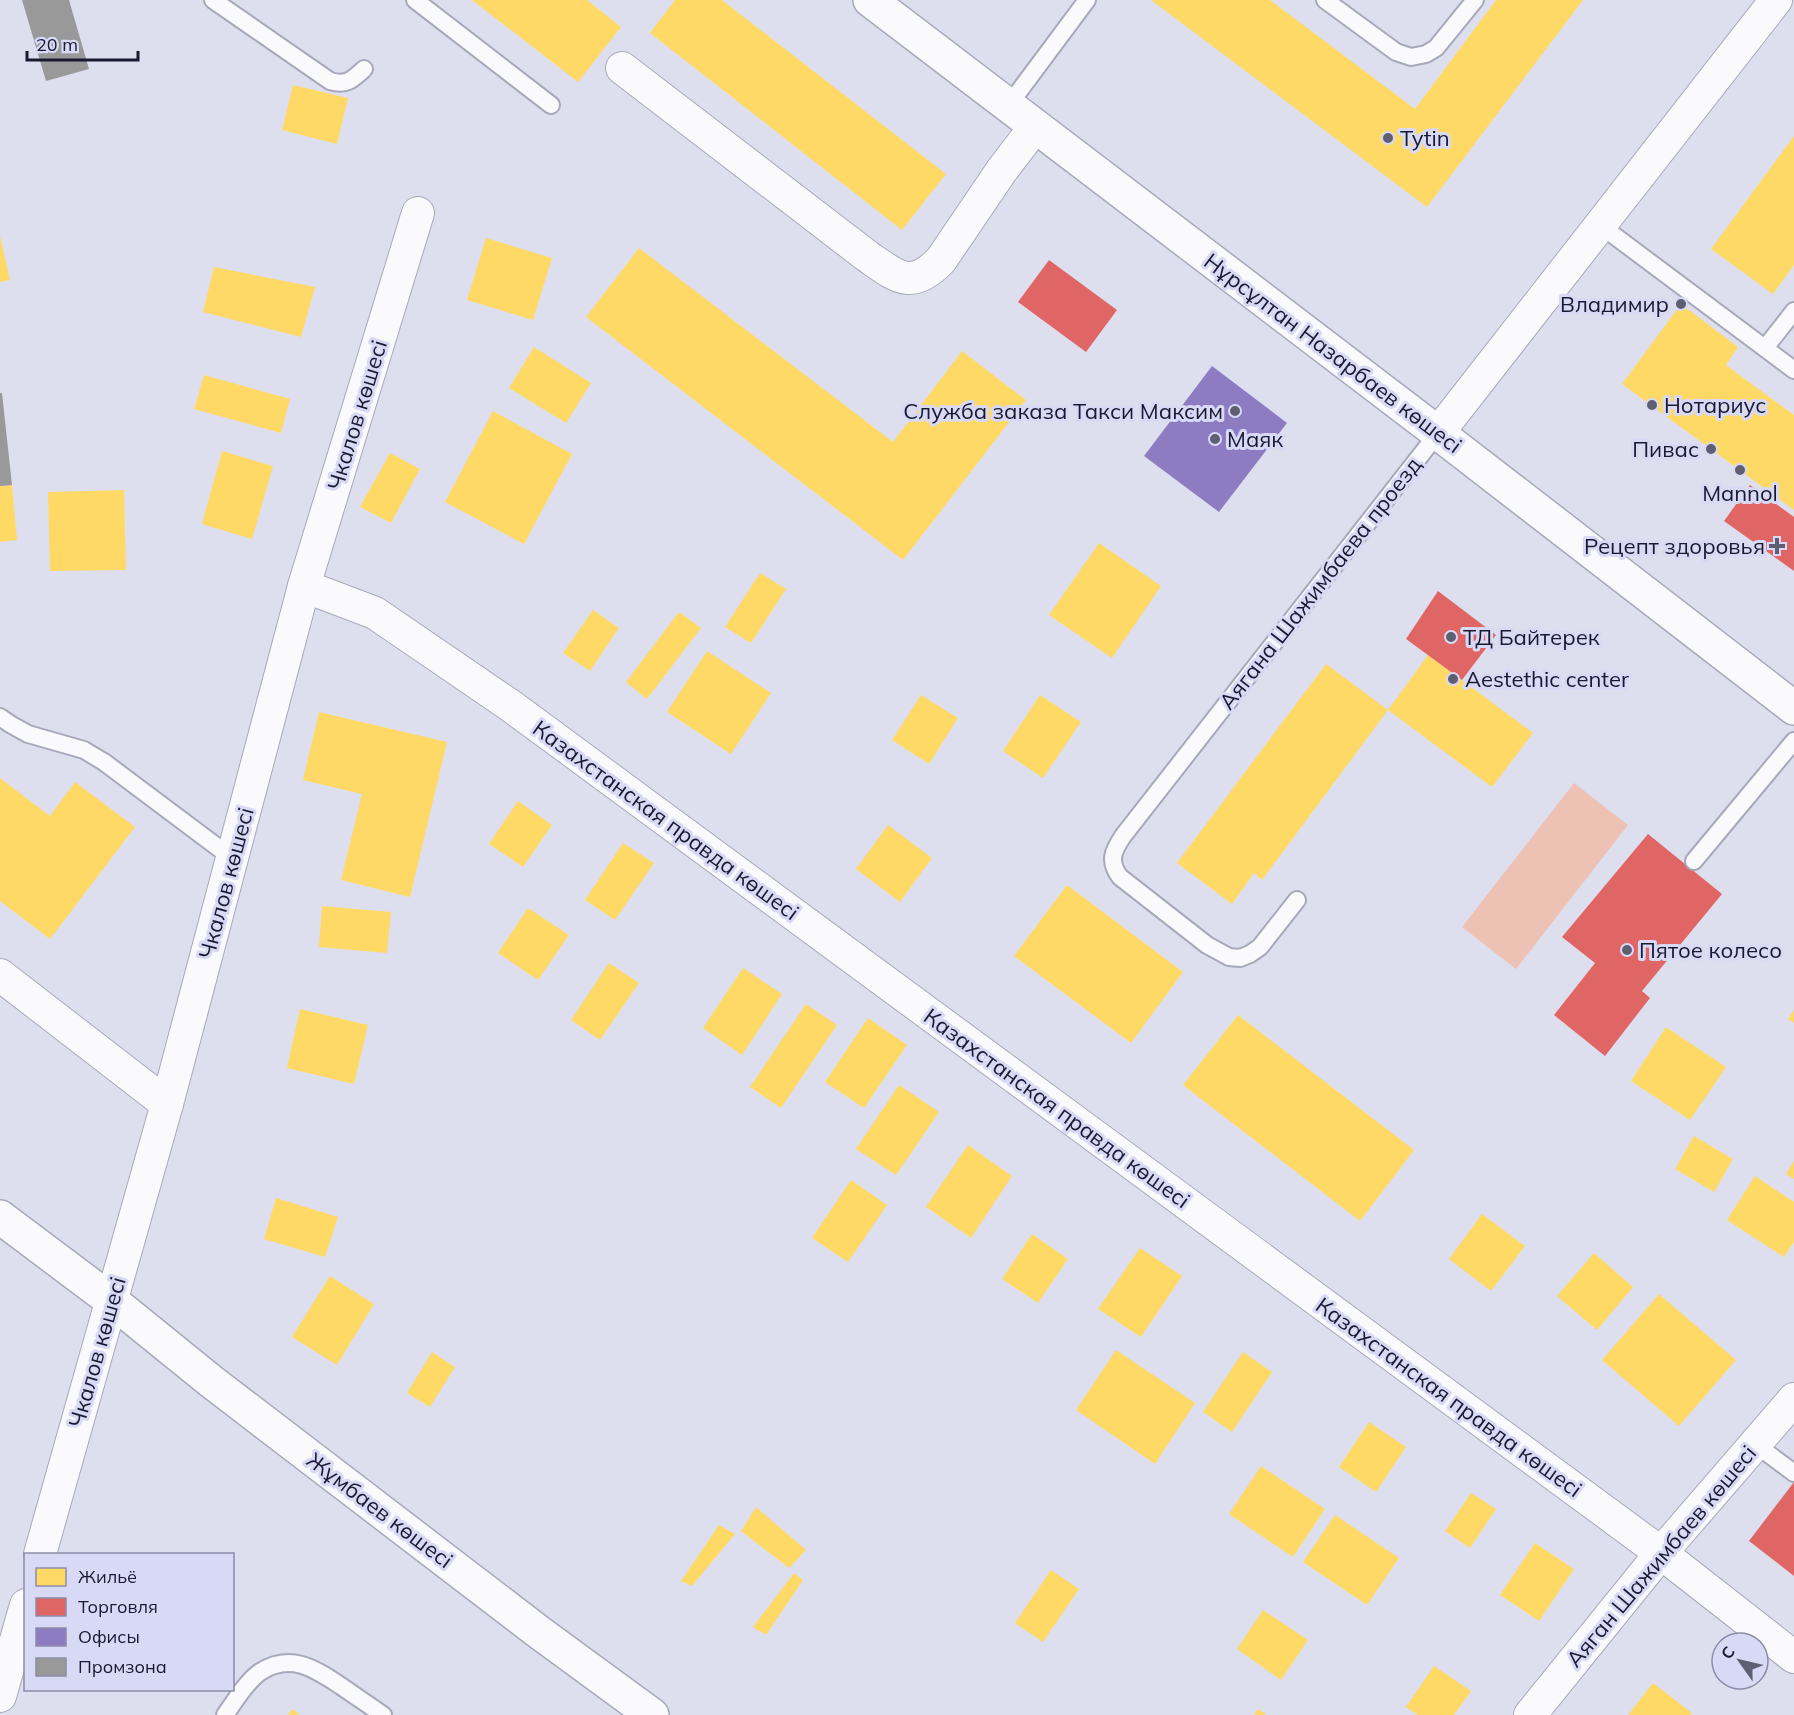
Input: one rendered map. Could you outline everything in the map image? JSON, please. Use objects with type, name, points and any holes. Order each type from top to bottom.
[{"type":"main road","name":"Нұрсұлтан Назарбаев көшесі","points":[[870,0],[1794,708]]},
{"type":"main road","name":"Жұмбаев көшесі","points":[[4,1229],[112,1301],[231,1396],[540,1633],[652,1715]]},
{"type":"street","name":"Аягана Шажимбаева проезд","points":[[1438,433],[1776,0]]},
{"type":"street","points":[[622,68],[867,256],[895,276],[906,278],[918,277],[930,272],[941,260],[1002,170],[1035,127]]},
{"type":"street","name":"Чкалов көшесі","points":[[40,1553],[167,1104],[304,586],[418,213]]},
{"type":"street","name":"Казахстанская правда көшесі","points":[[304,586],[375,613],[511,706],[1661,1553],[1794,1657]]},
{"type":"street","points":[[0,975],[167,1104]]},
{"type":"street","name":"Аяган Шажимбаев көшесі","points":[[1530,1715],[1661,1553],[1794,1399]]},
{"type":"street","points":[[0,1696],[24,1612]]},
{"type":"lane","points":[[213,0],[330,81],[340,84],[348,82],[364,69]]},
{"type":"lane","points":[[415,0],[550,105]]},
{"type":"lane","points":[[1008,106],[1087,0]]},
{"type":"lane","points":[[1325,0],[1396,52],[1411,57],[1426,54],[1436,48],[1475,0]]},
{"type":"lane","points":[[1600,225],[1794,370]]},
{"type":"lane","points":[[1765,348],[1794,311]]},
{"type":"lane","name":"Аягана Шажимбаева проезд","points":[[1297,900],[1260,947],[1240,958],[1229,957],[1207,945],[1120,877],[1114,869],[1115,848],[1438,433]]},
{"type":"lane","points":[[0,717],[28,734],[84,750],[104,762],[232,858]]},
{"type":"lane","points":[[1694,861],[1794,741]]},
{"type":"lane","points":[[1755,1444],[1794,1473]]},
{"type":"lane","points":[[225,1715],[246,1686],[260,1673],[277,1664],[295,1663],[314,1668],[383,1715]]},
{"type":"shaded area","points":[[1574,783],[1628,825],[1516,969],[1462,927]]},
{"type":"building: Жильё","points":[[472,0],[587,0],[621,27],[578,82]]},
{"type":"building: Жильё","points":[[675,0],[722,0],[946,174],[902,230],[650,33]]},
{"type":"building: Жильё","points":[[1151,0],[1270,0],[1415,109],[1496,0],[1583,0],[1427,207]]},
{"type":"building: Жильё","points":[[293,85],[348,98],[337,144],[282,130]]},
{"type":"building: Жильё","points":[[1794,136],[1794,265],[1773,294],[1711,249]]},
{"type":"building: Жильё","points":[[0,236],[10,280],[0,282]]},
{"type":"building: Жильё","points":[[486,238],[552,258],[533,320],[467,300]]},
{"type":"building: Жильё","points":[[639,248],[893,442],[962,351],[1026,400],[903,560],[586,317]]},
{"type":"building: Жильё","points":[[214,267],[315,287],[301,337],[203,312]]},
{"type":"building: Жильё","points":[[1681,304],[1738,347],[1726,365],[1794,415],[1794,510],[1622,384]]},
{"type":"building: Жильё","points":[[534,347],[591,383],[566,423],[509,388]]},
{"type":"building: Жильё","points":[[204,375],[290,399],[281,433],[194,409]]},
{"type":"building: Жильё","points":[[493,411],[572,454],[524,544],[445,502]]},
{"type":"building: Жильё","points":[[222,451],[273,466],[252,539],[202,524]]},
{"type":"building: Жильё","points":[[390,453],[420,469],[391,523],[360,507]]},
{"type":"building: Жильё","points":[[12,485],[17,540],[0,542],[0,486]]},
{"type":"building: Жильё","points":[[124,490],[126,570],[50,571],[48,492]]},
{"type":"building: Жильё","points":[[1099,543],[1161,586],[1112,658],[1049,615]]},
{"type":"building: Жильё","points":[[760,573],[786,589],[751,643],[725,627]]},
{"type":"building: Жильё","points":[[593,610],[619,628],[590,671],[563,653]]},
{"type":"building: Жильё","points":[[679,612],[701,628],[647,699],[626,682]]},
{"type":"building: Жильё","points":[[707,651],[771,693],[731,754],[667,712]]},
{"type":"building: Жильё","points":[[1428,655],[1533,733],[1492,787],[1388,710]]},
{"type":"building: Жильё","points":[[1326,664],[1388,710],[1262,880],[1254,873],[1232,904],[1177,863]]},
{"type":"building: Жильё","points":[[921,695],[958,718],[929,764],[892,740]]},
{"type":"building: Жильё","points":[[1040,695],[1081,722],[1043,778],[1003,751]]},
{"type":"building: Жильё","points":[[319,712],[447,742],[410,897],[341,880],[362,794],[303,780]]},
{"type":"building: Жильё","points":[[0,778],[50,816],[75,782],[135,827],[50,939],[0,901]]},
{"type":"building: Жильё","points":[[518,801],[552,825],[523,867],[489,844]]},
{"type":"building: Жильё","points":[[888,825],[932,858],[900,902],[856,869]]},
{"type":"building: Жильё","points":[[623,843],[654,863],[615,920],[585,900]]},
{"type":"building: Жильё","points":[[1067,885],[1183,972],[1131,1043],[1014,956]]},
{"type":"building: Жильё","points":[[322,906],[391,912],[387,953],[319,947]]},
{"type":"building: Жильё","points":[[528,908],[569,935],[538,980],[498,953]]},
{"type":"building: Жильё","points":[[609,963],[639,983],[600,1040],[571,1020]]},
{"type":"building: Жильё","points":[[743,968],[782,994],[742,1055],[703,1028]]},
{"type":"building: Жильё","points":[[806,1004],[837,1025],[781,1108],[750,1087]]},
{"type":"building: Жильё","points":[[300,1009],[368,1025],[354,1084],[287,1068]]},
{"type":"building: Жильё","points":[[1794,1010],[1794,1023],[1788,1019]]},
{"type":"building: Жильё","points":[[1238,1015],[1414,1150],[1360,1221],[1183,1085]]},
{"type":"building: Жильё","points":[[868,1018],[907,1045],[864,1108],[825,1082]]},
{"type":"building: Жильё","points":[[1666,1027],[1726,1067],[1690,1120],[1631,1081]]},
{"type":"building: Жильё","points":[[899,1085],[939,1112],[896,1175],[856,1149]]},
{"type":"building: Жильё","points":[[1694,1136],[1733,1159],[1714,1192],[1675,1169]]},
{"type":"building: Жильё","points":[[968,1145],[1012,1176],[971,1238],[926,1207]]},
{"type":"building: Жильё","points":[[1794,1161],[1794,1179],[1786,1174]]},
{"type":"building: Жильё","points":[[1755,1176],[1794,1202],[1794,1242],[1784,1257],[1727,1220]]},
{"type":"building: Жильё","points":[[851,1180],[887,1205],[848,1262],[812,1238]]},
{"type":"building: Жильё","points":[[276,1198],[338,1217],[325,1257],[264,1239]]},
{"type":"building: Жильё","points":[[1482,1214],[1525,1246],[1491,1291],[1449,1259]]},
{"type":"building: Жильё","points":[[1032,1234],[1068,1259],[1038,1303],[1002,1279]]},
{"type":"building: Жильё","points":[[1140,1248],[1182,1276],[1141,1337],[1098,1309]]},
{"type":"building: Жильё","points":[[1594,1253],[1633,1287],[1597,1330],[1557,1296]]},
{"type":"building: Жильё","points":[[330,1276],[374,1304],[337,1365],[292,1337]]},
{"type":"building: Жильё","points":[[1659,1294],[1736,1360],[1679,1426],[1602,1360]]},
{"type":"building: Жильё","points":[[1116,1350],[1195,1403],[1155,1464],[1076,1410]]},
{"type":"building: Жильё","points":[[432,1352],[455,1367],[430,1407],[407,1393]]},
{"type":"building: Жильё","points":[[1243,1352],[1272,1372],[1232,1432],[1203,1412]]},
{"type":"building: Жильё","points":[[1369,1422],[1406,1447],[1376,1492],[1339,1467]]},
{"type":"building: Жильё","points":[[1261,1466],[1325,1509],[1293,1557],[1229,1514]]},
{"type":"building: Жильё","points":[[1471,1493],[1496,1509],[1470,1548],[1445,1531]]},
{"type":"building: Жильё","points":[[756,1507],[806,1550],[789,1568],[741,1531]]},
{"type":"building: Жильё","points":[[1335,1515],[1399,1558],[1367,1605],[1303,1562]]},
{"type":"building: Жильё","points":[[719,1525],[735,1534],[692,1586],[681,1581]]},
{"type":"building: Жильё","points":[[1535,1543],[1574,1569],[1539,1621],[1500,1595]]},
{"type":"building: Жильё","points":[[1051,1570],[1079,1589],[1043,1642],[1015,1623]]},
{"type":"building: Жильё","points":[[794,1573],[803,1580],[766,1635],[753,1627]]},
{"type":"building: Жильё","points":[[1263,1610],[1308,1640],[1281,1680],[1237,1649]]},
{"type":"building: Жильё","points":[[1434,1666],[1471,1691],[1454,1715],[1418,1715],[1406,1707]]},
{"type":"building: Жильё","points":[[1653,1683],[1692,1713],[1690,1715],[1628,1715]]},
{"type":"building: Жильё","points":[[292,1709],[300,1715],[288,1715]]},
{"type":"building: Жильё","points":[[1258,1709],[1267,1715],[1254,1715]]},
{"type":"building: Торговля","points":[[1049,260],[1117,310],[1086,352],[1018,302]]},
{"type":"building: Торговля","name":"Рецепт здоровья","points":[[1750,485],[1794,517],[1794,571],[1724,521]]},
{"type":"building: Торговля","name":"ТД Байтерек","points":[[1438,591],[1496,635],[1462,680],[1406,639]]},
{"type":"building: Торговля","name":"Пятое колесо","points":[[1648,834],[1722,894],[1642,991],[1650,998],[1605,1056],[1554,1015],[1595,963],[1562,937]]},
{"type":"building: Торговля","points":[[1794,1482],[1794,1576],[1749,1541]]},
{"type":"building: Офисы","name":"Маяк","points":[[1212,366],[1287,423],[1219,512],[1144,456]]},
{"type":"building: Промзона","points":[[22,0],[69,0],[89,69],[46,81]]},
{"type":"building: Промзона","points":[[0,393],[2,393],[12,485],[0,486]]},
{"type":"place","name":"Tytin","points":[[1388,138]]},
{"type":"place","name":"Владимир","points":[[1681,304]]},
{"type":"place","name":"Нотариус","points":[[1652,405]]},
{"type":"place","name":"Служба заказа Такси Максим","points":[[1235,411]]},
{"type":"place","name":"Маяк","points":[[1215,439]]},
{"type":"place","name":"Пивас","points":[[1711,449]]},
{"type":"place","name":"Mannol","points":[[1740,470]]},
{"type":"place","name":"Рецепт здоровья","points":[[1777,546]]},
{"type":"place","name":"ТД Байтерек","points":[[1451,637]]},
{"type":"place","name":"Aestethic center","points":[[1453,679]]},
{"type":"place","name":"Пятое колесо","points":[[1627,950]]}]
